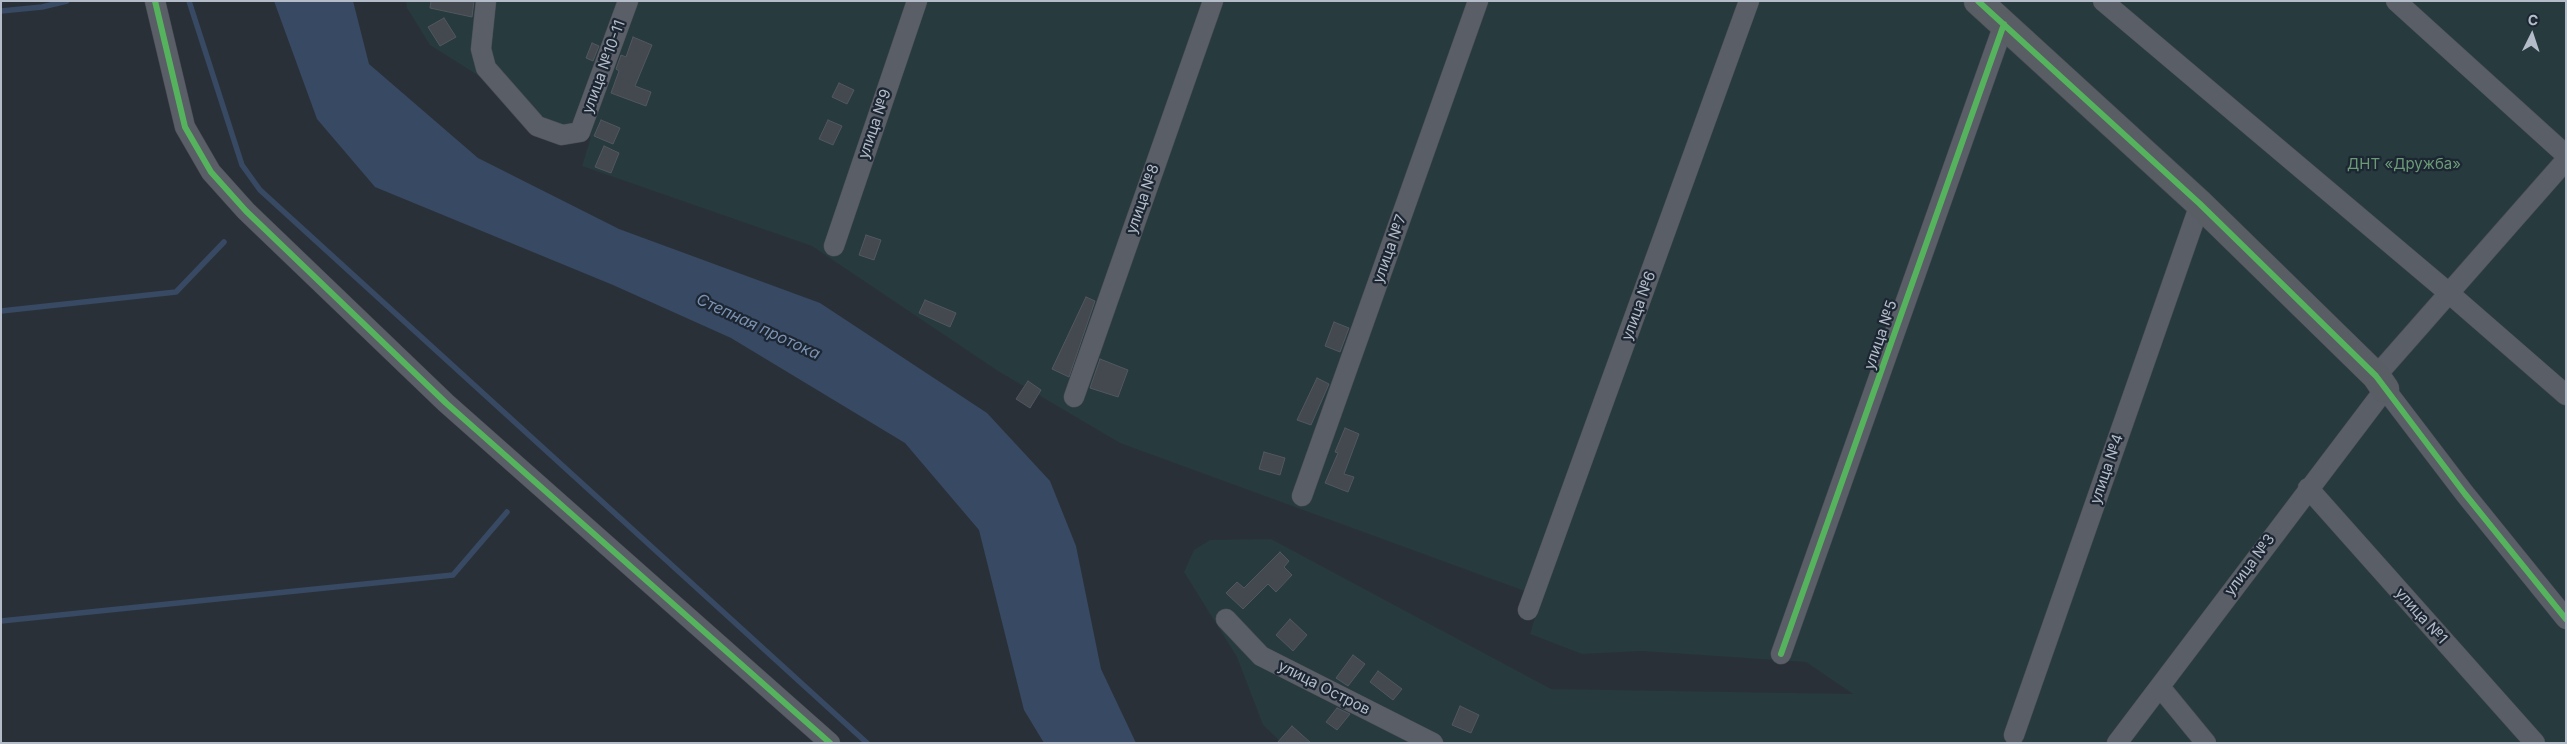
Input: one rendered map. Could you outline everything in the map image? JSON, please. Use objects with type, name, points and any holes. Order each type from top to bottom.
[{"type":"street","points":[[155,1],[184,127],[211,172],[246,211],[446,403],[830,743]]},
{"type":"street","name":"улица №10-11","points":[[486,1],[481,49],[486,68],[520,109],[537,126],[562,135],[580,132],[628,1]]},
{"type":"street","name":"улица №9","points":[[834,246],[917,1]]},
{"type":"street","name":"улица №8","points":[[1074,397],[1213,1]]},
{"type":"street","name":"улица №7","points":[[1302,496],[1478,1]]},
{"type":"street","name":"улица №6","points":[[1528,610],[1749,1]]},
{"type":"street","points":[[1978,1],[2200,204],[2380,383],[2465,494],[2566,618]]},
{"type":"street","points":[[2102,1],[2450,294],[2566,395]]},
{"type":"street","points":[[2396,1],[2566,155]]},
{"type":"street","name":"улица №5","points":[[1781,654],[2004,24]]},
{"type":"street","name":"улица №3","points":[[2117,743],[2308,488],[2380,383],[2450,294],[2566,160]]},
{"type":"street","name":"улица №4","points":[[2014,735],[2200,204]]},
{"type":"street","name":"улица №1","points":[[2308,488],[2535,743]]},
{"type":"street","name":"улица Остров","points":[[1226,619],[1261,656],[1433,743]]},
{"type":"street","points":[[2160,687],[2206,743]]},
{"type":"green space","points":[[406,1],[1965,1],[2354,362],[2566,631],[2566,743],[1282,743],[1263,725],[1237,657],[1184,572],[1194,550],[1210,540],[1271,539],[1551,689],[1853,694],[1806,662],[1642,651],[1582,654],[1530,634],[1541,597],[1120,443],[998,371],[812,246],[582,166],[591,137],[566,131],[430,45],[407,8]]},
{"type":"green space","name":"ДНТ «Дружба»","points":[[1993,1],[2566,1],[2566,613],[2441,459]]},
{"type":"water","name":"Степная протока","points":[[274,1],[353,1],[369,64],[478,158],[619,229],[820,303],[987,413],[1050,481],[1076,546],[1101,669],[1136,743],[1044,743],[1024,710],[979,530],[905,443],[731,338],[613,285],[375,187],[317,119]]},
{"type":"building","points":[[431,1],[474,1],[472,17],[430,8]]},
{"type":"building","points":[[444,18],[456,37],[440,46],[428,27]]},
{"type":"building","points":[[633,37],[652,45],[635,86],[651,92],[646,106],[611,93],[619,71],[616,69],[621,55],[626,57]]},
{"type":"building","points":[[592,43],[599,46],[593,61],[586,58]]},
{"type":"building","points":[[839,83],[854,90],[847,104],[832,97]]},
{"type":"building","points":[[601,120],[620,128],[613,144],[594,136]]},
{"type":"building","points":[[828,120],[842,126],[833,145],[819,139]]},
{"type":"building","points":[[604,146],[619,153],[611,173],[595,167]]},
{"type":"building","points":[[866,235],[881,240],[874,260],[859,255]]},
{"type":"building","points":[[1086,297],[1095,301],[1069,377],[1052,369]]},
{"type":"building","points":[[925,300],[956,313],[950,327],[919,313]]},
{"type":"building","points":[[1334,322],[1349,328],[1340,352],[1325,346]]},
{"type":"building","points":[[1100,359],[1128,370],[1118,397],[1090,388]]},
{"type":"building","points":[[1317,378],[1329,384],[1311,425],[1297,420]]},
{"type":"building","points":[[1028,381],[1041,390],[1030,408],[1016,399]]},
{"type":"building","points":[[1345,428],[1359,434],[1344,474],[1354,477],[1348,492],[1325,483],[1338,453],[1335,452]]},
{"type":"building","points":[[1264,452],[1285,458],[1280,475],[1259,469]]},
{"type":"building","points":[[1280,552],[1289,561],[1284,567],[1292,575],[1276,592],[1268,584],[1243,609],[1226,593],[1237,582],[1244,588]]},
{"type":"building","points":[[1290,619],[1307,635],[1293,651],[1276,635]]},
{"type":"building","points":[[1353,655],[1365,664],[1348,686],[1336,678]]},
{"type":"building","points":[[1378,671],[1402,689],[1393,700],[1370,682]]},
{"type":"building","points":[[1460,706],[1479,715],[1471,733],[1452,725]]},
{"type":"building","points":[[1337,708],[1350,714],[1337,730],[1326,722]]},
{"type":"building","points":[[1292,726],[1311,743],[1277,743]]},
{"type":"waterway","points":[[1,11],[42,7],[67,1]]},
{"type":"waterway","points":[[189,1],[242,165],[260,190],[867,743]]},
{"type":"waterway","points":[[1,311],[176,292],[224,242]]},
{"type":"waterway","points":[[1,621],[453,575],[507,512]]},
{"type":"cycle path","points":[[155,1],[185,127],[211,172],[246,211],[446,403],[830,743]]},
{"type":"cycle path","points":[[1978,1],[2200,204],[2376,376],[2465,494],[2566,619]]},
{"type":"cycle path","points":[[1781,654],[2004,24]]}]
